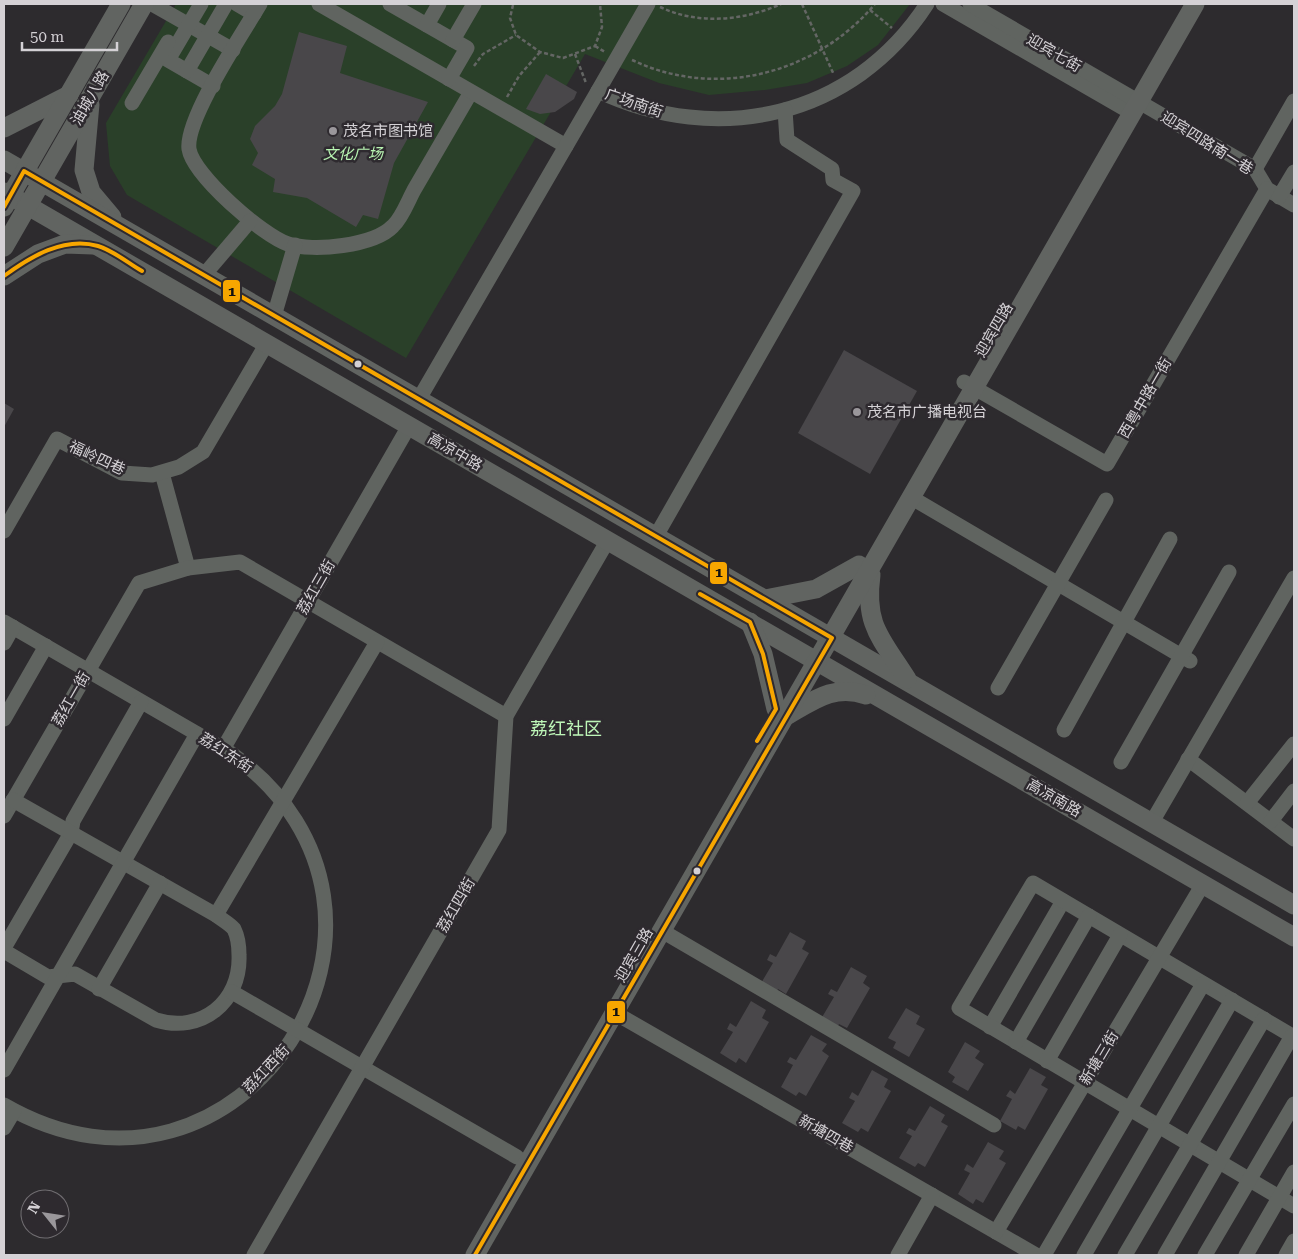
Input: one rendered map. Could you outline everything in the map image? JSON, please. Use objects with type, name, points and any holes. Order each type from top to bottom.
[{"type":"main road","name":"油城八路","points":[[12,190],[121,4]]},
{"type":"main road","name":"油城八路","points":[[4,248],[144,4]]},
{"type":"main road","name":"迎宾四路","points":[[1130,104],[1180,4]]},
{"type":"main road","name":"迎宾四路","points":[[821,647],[865,566],[1130,104],[1195,4]]},
{"type":"main road","points":[[4,128],[69,95]]},
{"type":"main road","points":[[90,98],[84,170],[91,192],[119,226]]},
{"type":"main road","points":[[4,160],[12,190],[35,193]]},
{"type":"main road","name":"高凉中路","points":[[12,190],[35,193],[119,226],[765,599],[821,647]]},
{"type":"main road","name":"高凉中路","points":[[35,193],[97,245],[409,426],[750,622],[821,647]]},
{"type":"main road","points":[[4,276],[38,254],[66,244],[97,245]]},
{"type":"main road","points":[[168,286],[182,262]]},
{"type":"main road","name":"迎宾四路","points":[[865,566],[912,498],[969,385]]},
{"type":"main road","points":[[674,579],[688,555]]},
{"type":"main road","points":[[765,599],[816,589],[865,566],[869,612],[876,633],[910,682]]},
{"type":"main road","points":[[750,622],[763,654],[781,712],[818,697],[852,690],[894,706]]},
{"type":"main road","name":"高凉南路","points":[[821,647],[910,682],[1294,905]]},
{"type":"main road","name":"高凉南路","points":[[821,647],[894,706],[1294,937]]},
{"type":"main road","name":"迎宾三路","points":[[461,1255],[517,1157],[821,647]]},
{"type":"main road","name":"迎宾三路","points":[[475,1255],[662,931],[781,712]]},
{"type":"main road","points":[[971,750],[985,726]]},
{"type":"street","points":[[152,4],[233,50]]},
{"type":"street","points":[[190,4],[185,22],[168,60],[213,86]]},
{"type":"street","points":[[132,103],[185,22],[201,4]]},
{"type":"street","points":[[187,71],[226,4]]},
{"type":"street","points":[[237,4],[257,9],[213,86],[190,132],[189,150],[200,172],[250,221],[288,244],[323,248],[359,244],[393,227],[459,85],[466,48],[390,4]]},
{"type":"street","points":[[318,4],[566,146]]},
{"type":"street","points":[[427,25],[439,4]]},
{"type":"street","points":[[453,40],[474,4]]},
{"type":"street","points":[[598,91],[648,4]]},
{"type":"street","name":"广场南街","points":[[419,399],[598,91],[637,107],[678,117],[721,120],[785,110],[839,86],[878,59],[902,36],[927,4]]},
{"type":"street","points":[[943,4],[1130,104]]},
{"type":"street","name":"迎宾七街","points":[[970,4],[1130,104]]},
{"type":"street","points":[[1255,169],[1294,101]]},
{"type":"street","name":"迎宾四路南一巷","points":[[1130,104],[1255,169],[1273,193]]},
{"type":"street","points":[[656,536],[853,191],[833,180],[832,169],[787,140],[785,110]]},
{"type":"street","points":[[1294,172],[1273,193],[1294,206]]},
{"type":"street","name":"西粤中路一街","points":[[969,385],[1107,464],[1273,193]]},
{"type":"street","points":[[204,275],[250,221]]},
{"type":"street","points":[[274,316],[295,245]]},
{"type":"street","name":"福岭四巷","points":[[4,531],[9,511],[57,439],[122,473],[152,475],[162,473],[179,467],[203,452],[266,343]]},
{"type":"street","name":"荔红三街","points":[[223,749],[409,426]]},
{"type":"street","points":[[162,473],[188,568],[240,562],[506,716]]},
{"type":"street","points":[[912,498],[1185,659]]},
{"type":"street","points":[[998,688],[1106,500]]},
{"type":"street","points":[[1064,730],[1170,539]]},
{"type":"street","name":"荔红四街","points":[[254,1255],[499,830],[506,716],[608,540]]},
{"type":"street","name":"荔红一街","points":[[4,816],[139,582],[188,568]]},
{"type":"street","points":[[1121,762],[1185,659],[1229,572]]},
{"type":"street","points":[[1152,822],[1294,578]]},
{"type":"street","points":[[4,642],[8,625]]},
{"type":"street","name":"荔红东街","points":[[8,625],[223,749],[248,766],[282,802],[298,825],[314,860],[323,898],[325,918],[320,976],[298,1031]]},
{"type":"street","points":[[216,915],[377,642]]},
{"type":"street","points":[[4,719],[46,646]]},
{"type":"street","points":[[13,800],[71,833],[123,862],[216,915],[233,928],[237,936],[240,971],[232,992],[213,1012],[194,1022],[168,1024],[156,1020],[75,974],[48,977],[4,950],[71,833],[73,822],[141,702]]},
{"type":"street","points":[[4,1070],[197,734]]},
{"type":"street","points":[[1247,803],[1294,744]]},
{"type":"street","points":[[1188,759],[1294,839]]},
{"type":"street","points":[[1271,821],[1294,791]]},
{"type":"street","points":[[106,992],[160,883]]},
{"type":"street","points":[[1165,1255],[1219,1162],[1293,1037],[1033,883],[958,1008],[1159,1126],[1190,1145],[1219,1162],[1250,1180],[1280,1198],[1294,1206]]},
{"type":"street","name":"新塘三街","points":[[996,1232],[1203,884]]},
{"type":"street","points":[[990,1027],[1063,901]]},
{"type":"street","points":[[1016,1042],[1089,916]]},
{"type":"street","points":[[662,931],[994,1125]]},
{"type":"street","points":[[1048,1061],[1120,935]]},
{"type":"street","points":[[1044,1255],[1203,984]]},
{"type":"street","points":[[232,992],[517,1157]]},
{"type":"street","points":[[1084,1255],[1232,1000]]},
{"type":"street","name":"新塘四巷","points":[[616,1012],[1036,1255]]},
{"type":"street","points":[[1126,1255],[1264,1019]]},
{"type":"street","name":"荔红西街","points":[[9,1108],[60,1130],[99,1137],[139,1137],[177,1128],[214,1113],[247,1091],[276,1063],[298,1031]]},
{"type":"street","points":[[1205,1255],[1294,1104]]},
{"type":"street","points":[[4,1128],[9,1108]]},
{"type":"street","points":[[1246,1255],[1294,1172]]},
{"type":"street","points":[[898,1255],[932,1195]]},
{"type":"street","points":[[1286,1255],[1294,1241]]},
{"type":"path","points":[[513,4],[510,18],[516,35],[540,52],[562,58],[595,46],[602,27],[600,4]]},
{"type":"path","points":[[654,4],[678,13],[717,19],[755,14],[781,4]]},
{"type":"path","points":[[802,4],[839,86]]},
{"type":"path","points":[[619,54],[661,71],[705,79],[727,79],[771,72],[792,65],[823,49],[849,31],[875,4]]},
{"type":"path","points":[[870,10],[902,36]]},
{"type":"path","points":[[459,85],[483,54],[516,35]]},
{"type":"path","points":[[500,108],[520,76],[540,52]]},
{"type":"path","points":[[575,54],[586,83],[598,91]]},
{"type":"green space","name":"文化广场","points":[[176,4],[910,4],[878,45],[847,66],[807,83],[765,90],[709,95],[659,83],[585,54],[406,358],[127,195],[110,166],[106,123]]},
{"type":"building","name":"茂名市图书馆","points":[[299,32],[347,46],[340,73],[428,102],[394,163],[378,219],[363,215],[356,227],[307,198],[273,192],[275,179],[252,165],[258,153],[250,139],[255,126],[275,106],[282,94]]},
{"type":"building","points":[[546,74],[577,92],[574,99],[555,112],[540,114],[526,109]]},
{"type":"building","name":"茂名市广播电视台","points":[[844,350],[917,391],[870,474],[798,433]]},
{"type":"building","points":[[4,403],[14,409],[4,427]]},
{"type":"building","points":[[790,932],[806,941],[802,949],[809,953],[786,994],[778,989],[776,993],[760,985],[773,963],[767,960],[770,954],[776,957]]},
{"type":"building","points":[[851,967],[867,976],[863,983],[870,988],[847,1028],[839,1024],[837,1028],[821,1019],[834,997],[828,994],[831,989],[837,992]]},
{"type":"building","points":[[751,1001],[766,1010],[762,1018],[769,1022],[746,1063],[739,1058],[736,1063],[720,1053],[733,1032],[727,1029],[730,1023],[736,1027]]},
{"type":"building","points":[[906,1008],[920,1016],[916,1024],[925,1029],[909,1057],[893,1048],[896,1042],[888,1038]]},
{"type":"building","points":[[811,1035],[827,1044],[822,1051],[829,1056],[806,1096],[799,1092],[796,1096],[781,1087],[793,1065],[787,1062],[790,1057],[796,1060]]},
{"type":"building","points":[[965,1042],[980,1051],[975,1058],[984,1064],[968,1091],[952,1082],[955,1077],[948,1072]]},
{"type":"building","points":[[1030,1068],[1046,1077],[1041,1085],[1048,1089],[1025,1130],[1018,1126],[1016,1130],[1000,1121],[1012,1099],[1006,1096],[1010,1090],[1015,1094]]},
{"type":"building","points":[[872,1070],[888,1079],[884,1087],[891,1091],[868,1132],[861,1128],[858,1132],[842,1123],[855,1101],[849,1098],[852,1092],[858,1096]]},
{"type":"building","points":[[930,1106],[945,1115],[941,1122],[948,1126],[925,1167],[918,1163],[915,1167],[899,1158],[912,1136],[906,1133],[909,1128],[915,1131]]},
{"type":"building","points":[[988,1142],[1004,1151],[999,1159],[1006,1163],[983,1203],[976,1199],[973,1204],[958,1194],[970,1173],[964,1170],[967,1164],[973,1168]]},
{"type":"transit line","name":"1","points":[[4,207],[24,171],[832,638],[475,1255]]},
{"type":"transit line","name":"1","points":[[4,276],[48,250],[73,244],[85,244],[104,248],[142,271]]},
{"type":"transit line","name":"1","points":[[700,594],[750,622],[763,654],[776,709],[757,741]]},
{"type":"place","name":"茂名市图书馆","points":[[333,131]]},
{"type":"place","name":"茂名市广播电视台","points":[[857,412]]},
{"type":"district","name":"荔红社区","points":[[566,728]]}]
